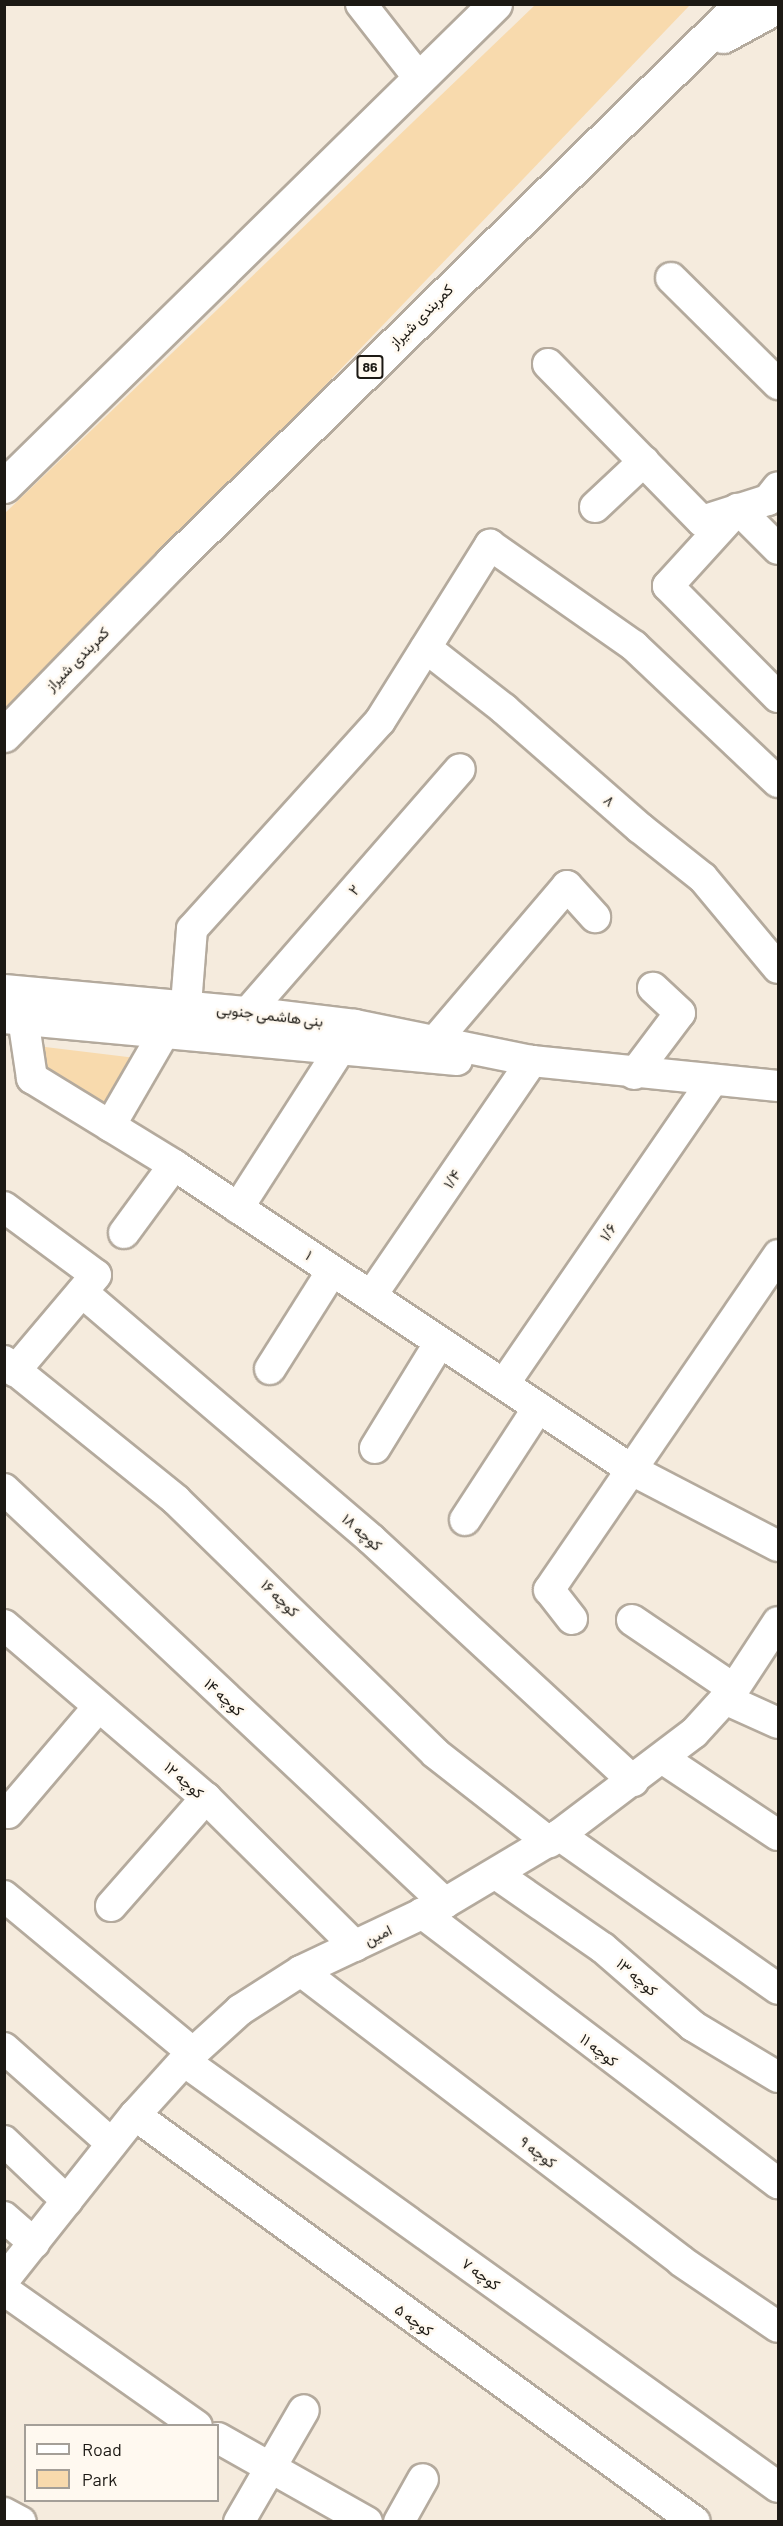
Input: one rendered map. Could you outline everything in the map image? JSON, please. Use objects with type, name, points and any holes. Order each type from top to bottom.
[{"type":"highway","points":[[4,486],[418,77],[495,4]]},
{"type":"highway","name":"کمربندی شیراز","points":[[4,735],[180,554],[682,59],[741,4]]},
{"type":"highway","points":[[682,59],[778,6]]},
{"type":"street","points":[[361,4],[418,77]]},
{"type":"street","points":[[671,278],[778,384]]},
{"type":"street","points":[[548,364],[702,521],[768,500],[778,487]]},
{"type":"street","points":[[595,507],[644,461]]},
{"type":"street","points":[[738,509],[778,549]]},
{"type":"street","points":[[738,509],[668,586],[778,698]]},
{"type":"street","points":[[186,1005],[192,929],[380,721],[490,545],[633,646],[778,782]]},
{"type":"street","name":"۸","points":[[426,648],[504,709],[640,828],[703,878],[778,968]]},
{"type":"street","name":"۲","points":[[248,1012],[460,770]]},
{"type":"street","points":[[436,1040],[567,886],[595,917]]},
{"type":"street","points":[[634,1074],[680,1013],[653,988]]},
{"type":"street","name":"بنی هاشمی جنوبی","points":[[4,990],[248,1012],[436,1040],[532,1061],[634,1074],[778,1086]]},
{"type":"street","name":"بنی هاشمی جنوبی","points":[[14,1018],[165,1031],[432,1059],[532,1061]]},
{"type":"street","name":"۱","points":[[14,1018],[32,1078],[174,1165],[633,1470],[778,1546]]},
{"type":"street","points":[[110,1126],[165,1031]]},
{"type":"street","points":[[238,1208],[340,1049]]},
{"type":"street","name":"۱/۴","points":[[371,1296],[532,1061]]},
{"type":"street","name":"۱/۶","points":[[504,1384],[713,1080]]},
{"type":"street","points":[[124,1233],[174,1165]]},
{"type":"street","points":[[4,1207],[96,1275],[10,1366]]},
{"type":"street","points":[[572,1619],[549,1590],[778,1255]]},
{"type":"street","points":[[270,1369],[332,1271]]},
{"type":"street","name":"کوچه ۱۸","points":[[82,1292],[370,1539],[633,1780]]},
{"type":"street","points":[[375,1448],[440,1342]]},
{"type":"street","name":"کوچه ۱۶","points":[[10,1366],[176,1500],[435,1753],[554,1838],[778,1989]]},
{"type":"street","points":[[465,1520],[538,1408]]},
{"type":"street","name":"کوچه ۱۴","points":[[4,1489],[434,1908]]},
{"type":"street","points":[[632,1620],[729,1694],[778,1723]]},
{"type":"street","name":"امین","points":[[4,2280],[135,2115],[188,2057],[240,2010],[301,1971],[434,1908],[496,1874],[554,1838],[694,1733],[729,1694],[778,1622]]},
{"type":"street","name":"کوچه ۱۲","points":[[4,1625],[206,1798],[355,1946]]},
{"type":"street","points":[[8,1813],[99,1706]]},
{"type":"street","points":[[662,1758],[778,1834]]},
{"type":"street","points":[[111,1906],[206,1798]]},
{"type":"street","name":"کوچه ۱۳","points":[[496,1874],[603,1948],[693,2026],[778,2077]]},
{"type":"street","name":"کوچه ۷","points":[[4,1896],[188,2057],[778,2487]]},
{"type":"street","name":"کوچه ۱۱","points":[[434,1908],[778,2183]]},
{"type":"street","name":"کوچه ۹","points":[[301,1971],[681,2261],[778,2328]]},
{"type":"street","points":[[4,2048],[112,2144]]},
{"type":"street","name":"کوچه ۵","points":[[135,2115],[695,2522]]},
{"type":"street","points":[[4,2141],[67,2201]]},
{"type":"street","points":[[4,2217],[33,2243]]},
{"type":"street","points":[[4,2290],[194,2424]]},
{"type":"street","points":[[239,2522],[304,2410]]},
{"type":"street","points":[[219,2439],[268,2469],[367,2522]]},
{"type":"street","points":[[399,2522],[423,2479]]},
{"type":"street","points":[[4,2513],[21,2522]]},
{"type":"green space","points":[[535,5],[690,5],[5,719],[4,514]]},
{"type":"green space","points":[[37,1046],[136,1058],[100,1110],[41,1067]]}]
